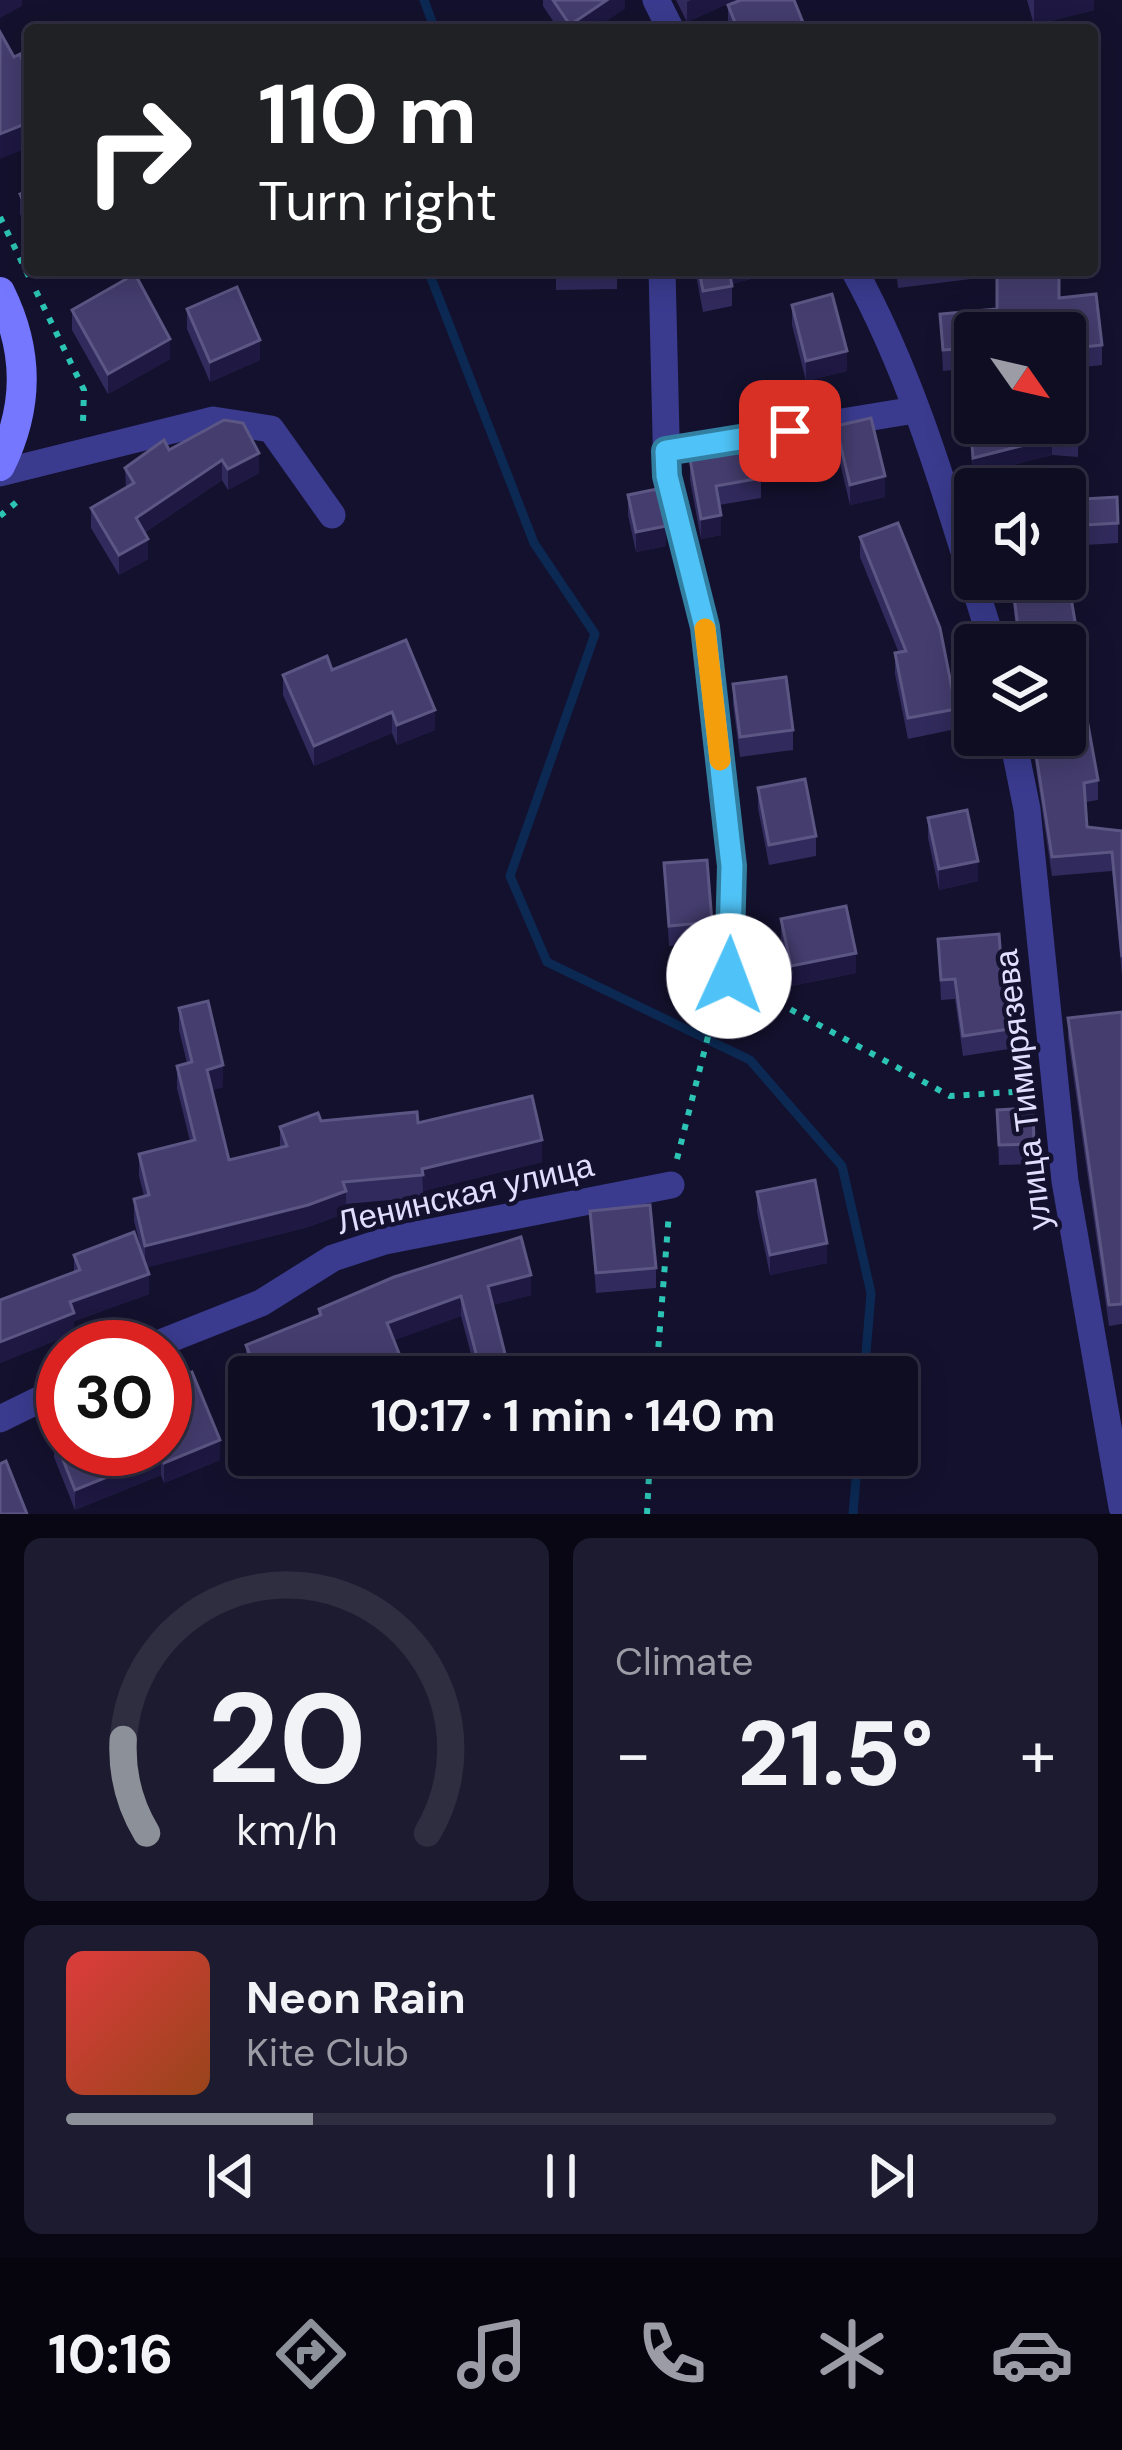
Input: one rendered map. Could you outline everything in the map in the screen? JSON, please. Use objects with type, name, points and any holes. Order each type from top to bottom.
[{"type":"main road","points":[[0,292],[22,353],[23,402],[0,470]]},
{"type":"street","points":[[662,276],[667,476],[705,627],[732,866],[723,987]]},
{"type":"street","points":[[857,276],[879,316],[915,410],[986,624]]},
{"type":"street","points":[[666,451],[915,410]]},
{"type":"street","points":[[0,470],[213,420],[271,429],[332,515]]},
{"type":"street","name":"улица Тимирязева","points":[[1016,756],[1027,809],[1065,1181],[1122,1507]]},
{"type":"street","name":"Ленинская улица","points":[[192,1330],[261,1303],[333,1258],[386,1241],[671,1185]]},
{"type":"street","points":[[0,1419],[36,1401]]},
{"type":"path","points":[[658,1356],[671,1185],[723,987],[950,1096],[1055,1089]]},
{"type":"path","points":[[647,1514],[649,1476]]},
{"type":"building","points":[[553,0],[607,0],[571,24]]},
{"type":"building","points":[[741,0],[794,0],[804,24],[736,24],[728,5]]},
{"type":"building","points":[[0,32],[14,57],[20,54],[24,64],[24,124],[0,134]]},
{"type":"building","points":[[136,276],[170,339],[108,374],[72,310]]},
{"type":"building","points":[[700,276],[730,276],[732,286],[703,291]]},
{"type":"building","points":[[997,276],[1059,276],[1059,298],[1096,294],[1102,345],[1086,347],[1086,312],[963,312],[997,309]]},
{"type":"building","points":[[237,287],[260,340],[210,362],[187,309]]},
{"type":"building","points":[[832,294],[847,351],[806,361],[792,305]]},
{"type":"building","points":[[954,313],[954,349],[943,350],[940,314]]},
{"type":"building","points":[[871,418],[885,476],[850,485],[836,426]]},
{"type":"building","points":[[224,420],[243,423],[259,453],[228,469],[222,460],[136,518],[148,539],[119,555],[91,508],[134,483],[125,468],[164,440],[169,450]]},
{"type":"building","points":[[972,444],[1028,444],[973,458]]},
{"type":"building","points":[[756,448],[761,478],[716,486],[721,515],[701,519],[690,459]]},
{"type":"building","points":[[657,489],[666,526],[636,532],[628,495]]},
{"type":"building","points":[[1117,497],[1118,523],[1086,525],[1086,499]]},
{"type":"building","points":[[898,523],[940,628],[954,709],[908,718],[895,653],[906,651],[860,537]]},
{"type":"building","points":[[1015,600],[1071,600],[1075,624],[1017,624]]},
{"type":"building","points":[[406,640],[435,710],[397,725],[392,712],[314,746],[283,675],[327,656],[332,670]]},
{"type":"building","points":[[786,677],[793,730],[740,737],[733,684]]},
{"type":"building","points":[[1086,714],[1098,780],[1084,783],[1087,827],[1122,831],[1122,957],[1112,852],[1052,857],[1036,756],[1086,756]]},
{"type":"building","points":[[805,779],[816,836],[769,845],[758,788]]},
{"type":"building","points":[[967,810],[978,861],[939,869],[928,818]]},
{"type":"building","points":[[707,860],[712,922],[669,926],[664,863]]},
{"type":"building","points":[[846,906],[856,953],[791,966],[781,919]]},
{"type":"building","points":[[999,934],[1004,999],[1012,998],[1016,1028],[963,1036],[955,979],[941,980],[938,939]]},
{"type":"building","points":[[208,1001],[223,1065],[207,1070],[229,1160],[287,1146],[280,1127],[318,1113],[321,1121],[417,1112],[418,1123],[532,1096],[542,1140],[422,1169],[423,1175],[343,1182],[346,1191],[308,1205],[145,1246],[134,1199],[149,1195],[139,1154],[195,1140],[177,1066],[192,1062],[179,1008]]},
{"type":"building","points":[[1122,1012],[1122,1304],[1109,1305],[1068,1018]]},
{"type":"building","points":[[1033,1108],[1034,1144],[999,1145],[997,1110]]},
{"type":"building","points":[[815,1180],[827,1243],[770,1255],[757,1192]]},
{"type":"building","points":[[650,1205],[656,1268],[596,1273],[590,1211]]},
{"type":"building","points":[[134,1232],[149,1274],[70,1302],[74,1313],[56,1320],[36,1320],[36,1328],[0,1342],[0,1300],[80,1270],[74,1255]]},
{"type":"building","points":[[521,1237],[531,1275],[488,1286],[506,1356],[477,1356],[461,1296],[387,1323],[400,1356],[250,1356],[246,1345],[321,1315],[319,1309],[394,1277]]},
{"type":"building","points":[[192,1372],[220,1440],[192,1452]]},
{"type":"building","points":[[6,1461],[27,1514],[0,1514],[0,1464]]},
{"type":"building","points":[[69,1476],[109,1476],[75,1490]]},
{"type":"waterway","points":[[424,0],[433,24]]},
{"type":"waterway","points":[[430,276],[534,543],[595,634],[510,876],[547,962],[750,1060],[842,1166],[871,1293],[866,1356]]},
{"type":"waterway","points":[[853,1514],[856,1476]]},
{"type":"slow traffic","points":[[705,629],[720,760]]},
{"type":"route","points":[[729,976],[732,866],[705,627],[667,476],[666,451],[790,431]]}]
